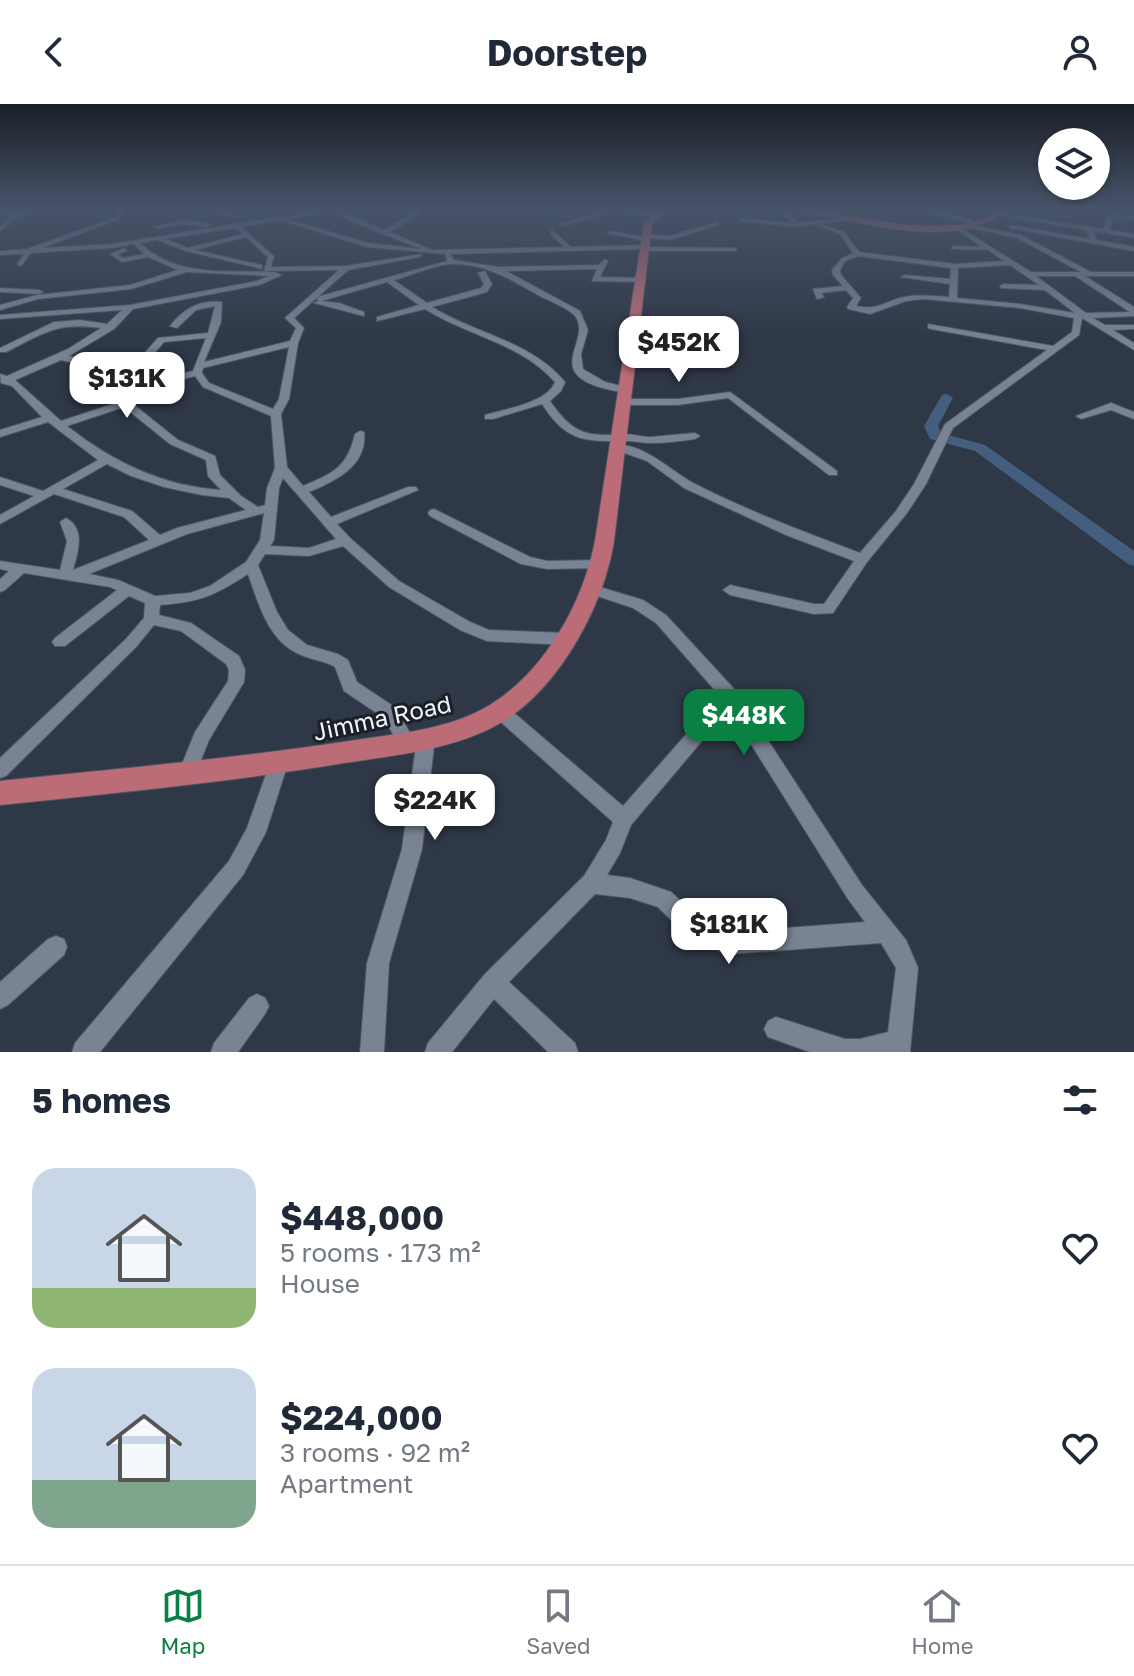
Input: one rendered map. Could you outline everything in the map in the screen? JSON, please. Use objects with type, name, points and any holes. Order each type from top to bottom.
[{"type":"highway","name":"Jimma Road","points":[[0,793],[279,763],[416,740],[465,727],[500,711],[540,672],[566,639],[593,590],[600,564],[626,396],[644,252]]},
{"type":"street","points":[[21,264],[28,252]]},
{"type":"street","points":[[83,255],[90,252]]},
{"type":"street","points":[[120,252],[113,254],[122,263],[133,252]]},
{"type":"street","points":[[0,317],[130,307],[259,283],[278,275],[186,270],[150,252]]},
{"type":"street","points":[[197,252],[267,269],[346,268],[431,252]]},
{"type":"street","points":[[266,252],[272,257],[267,269]]},
{"type":"street","points":[[433,252],[494,268],[577,313],[582,321],[584,338],[575,356],[576,364],[597,384],[626,396],[678,402],[730,395],[833,473]]},
{"type":"street","points":[[361,314],[320,299],[449,257],[521,252]]},
{"type":"street","points":[[583,252],[605,258]]},
{"type":"street","points":[[380,319],[462,290],[476,277],[494,268],[605,258],[620,252]]},
{"type":"street","points":[[992,252],[1029,274],[1081,316],[1134,347]]},
{"type":"street","points":[[1049,252],[1090,274]]},
{"type":"street","points":[[1121,252],[1116,262],[1122,273]]},
{"type":"street","points":[[913,297],[875,311],[862,312],[851,307],[857,298],[836,270],[843,260],[857,254],[881,253],[955,266],[1012,263]]},
{"type":"street","points":[[522,260],[605,258]]},
{"type":"street","points":[[605,258],[595,279],[641,280]]},
{"type":"street","points":[[953,299],[955,266]]},
{"type":"street","points":[[0,565],[113,583],[153,601],[204,594],[251,565],[267,540],[273,488],[281,468],[276,414],[284,399],[294,343],[300,328],[289,318],[346,268]]},
{"type":"street","points":[[0,308],[37,297],[131,287],[186,270]]},
{"type":"street","points":[[213,273],[206,279],[221,289]]},
{"type":"street","points":[[1029,274],[1134,274]]},
{"type":"street","points":[[1077,274],[1134,313]]},
{"type":"street","points":[[422,304],[484,290],[488,284],[476,277]]},
{"type":"street","points":[[905,277],[955,282]]},
{"type":"street","points":[[387,279],[422,304],[514,346],[543,365],[560,382],[558,389],[545,400],[489,417]]},
{"type":"street","points":[[1004,286],[1046,288]]},
{"type":"street","points":[[820,297],[816,291],[847,288]]},
{"type":"street","points":[[212,303],[222,293],[221,289]]},
{"type":"street","points":[[0,290],[38,291],[37,297]]},
{"type":"street","points":[[896,290],[913,297],[953,299],[1081,316],[1134,313]]},
{"type":"street","points":[[188,297],[201,305]]},
{"type":"street","points":[[174,326],[185,313],[201,305],[212,303],[221,306],[198,370],[206,385],[276,414]]},
{"type":"street","points":[[305,303],[336,305]]},
{"type":"street","points":[[3,379],[61,357],[111,327],[130,307]]},
{"type":"street","points":[[34,316],[37,321],[54,325],[80,323],[111,327]]},
{"type":"street","points":[[730,590],[828,609],[862,559],[901,513],[920,484],[949,426],[1076,333],[1081,316]]},
{"type":"street","points":[[3,350],[54,325]]},
{"type":"street","points":[[931,326],[1052,348]]},
{"type":"street","points":[[1006,340],[1013,327]]},
{"type":"street","points":[[1102,328],[1133,327]]},
{"type":"street","points":[[148,355],[161,340],[211,335]]},
{"type":"street","points":[[60,425],[126,403],[198,370],[294,343]]},
{"type":"street","points":[[61,357],[128,373],[177,378]]},
{"type":"street","points":[[100,388],[128,373]]},
{"type":"street","points":[[3,379],[31,397],[49,418],[106,460],[133,473],[203,493],[232,494]]},
{"type":"street","points":[[545,400],[559,422],[580,437],[618,441],[695,436]]},
{"type":"street","points":[[126,403],[174,442],[211,458],[214,476],[256,511]]},
{"type":"street","points":[[1081,416],[1111,406],[1134,416]]},
{"type":"street","points":[[0,434],[49,418]]},
{"type":"street","points":[[301,491],[350,466],[357,455],[360,434]]},
{"type":"street","points":[[618,441],[688,485],[791,532],[862,559]]},
{"type":"street","points":[[0,520],[106,460]]},
{"type":"street","points":[[281,468],[345,541],[394,584],[465,626],[500,637],[566,639]]},
{"type":"street","points":[[0,481],[128,514],[157,540]]},
{"type":"street","points":[[330,522],[412,490]]},
{"type":"street","points":[[68,576],[157,540],[272,507]]},
{"type":"street","points":[[434,513],[526,561],[547,565],[600,564]]},
{"type":"street","points":[[66,522],[74,541],[68,576]]},
{"type":"street","points":[[261,550],[309,552],[345,541]]},
{"type":"street","points":[[251,565],[269,610],[285,638],[297,648],[342,664],[350,686],[390,713],[416,740],[412,849],[378,963],[372,1052]]},
{"type":"street","points":[[0,587],[21,568]]},
{"type":"street","points":[[60,642],[128,589]]},
{"type":"street","points":[[593,590],[638,604],[661,619],[730,696],[855,892],[898,948],[907,968],[898,1046],[845,1051],[776,1029]]},
{"type":"street","points":[[0,770],[131,643],[151,619],[153,601]]},
{"type":"street","points":[[151,619],[186,627],[233,660],[237,670],[236,682],[201,737],[187,774]]},
{"type":"street","points":[[437,1052],[493,982],[591,883],[613,846],[624,819],[730,696]]},
{"type":"street","points":[[500,711],[624,819]]},
{"type":"street","points":[[84,1052],[236,868],[256,832],[279,763]]},
{"type":"street","points":[[591,883],[630,888],[664,899],[701,934],[730,943],[885,932]]},
{"type":"street","points":[[0,997],[56,947]]},
{"type":"street","points":[[493,982],[566,1052]]},
{"type":"street","points":[[223,1052],[257,1006]]},
{"type":"waterway","points":[[947,398],[931,426],[935,436],[980,448],[1134,560]]}]
